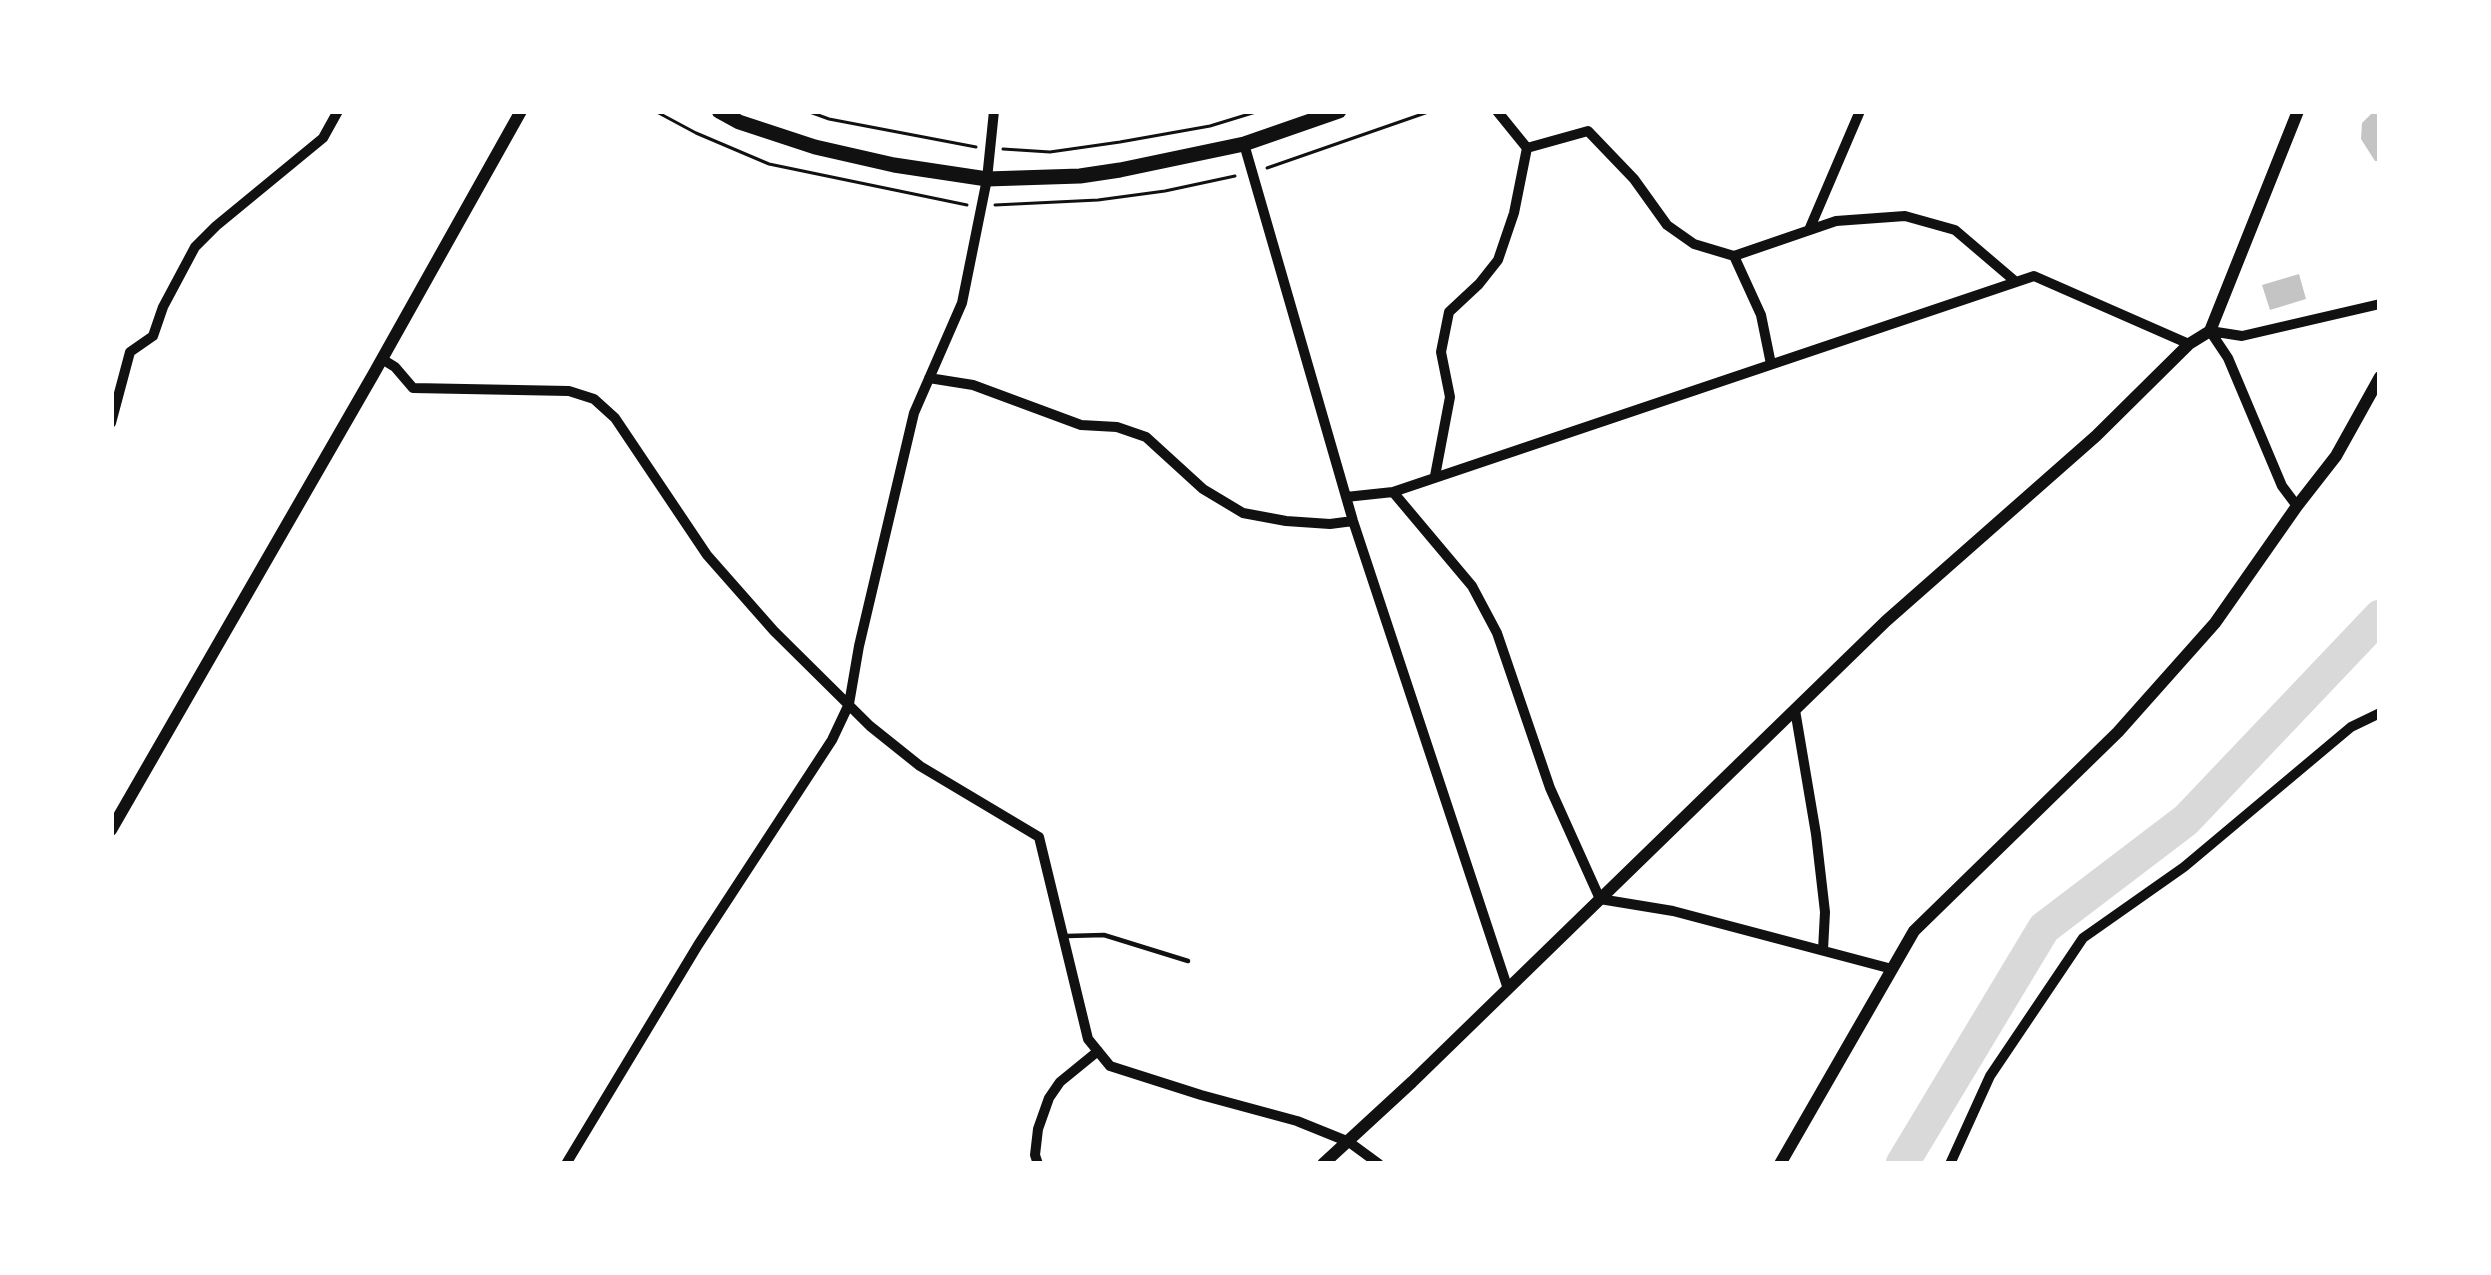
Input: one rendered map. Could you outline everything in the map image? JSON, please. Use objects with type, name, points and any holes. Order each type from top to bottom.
[{"type":"main road","points":[[719,111],[815,147],[987,178],[1120,170],[1244,144],[1339,111]]},
{"type":"street","points":[[111,423],[130,352],[153,336],[195,247],[323,138],[338,111]]},
{"type":"street","points":[[111,830],[521,111]]},
{"type":"street","points":[[566,1164],[698,944],[832,740],[849,704],[914,413],[962,303],[987,178],[994,111]]},
{"type":"street","points":[[1435,476],[1450,397],[1441,352],[1449,312],[1498,260],[1514,213],[1526,148],[1497,111]]},
{"type":"street","points":[[1809,230],[1860,111]]},
{"type":"street","points":[[1323,1164],[1886,621],[2096,436],[2189,344],[2210,331],[2298,111]]},
{"type":"street","points":[[1526,148],[1588,131],[1634,178],[1667,225],[1694,244],[1734,256],[1836,221],[1904,216],[1955,230],[2016,282]]},
{"type":"street","points":[[1244,144],[1353,521],[1508,989]]},
{"type":"street","points":[[1734,256],[1761,315],[1771,364]]},
{"type":"street","points":[[1346,497],[1394,492],[2034,276],[2189,344]]},
{"type":"street","points":[[2210,331],[2242,336],[2380,304]]},
{"type":"street","points":[[2210,331],[2228,358],[2282,486],[2297,506]]},
{"type":"street","points":[[382,359],[413,388],[568,391],[595,399],[615,418],[707,555],[774,631],[870,726],[920,766],[1039,837],[1088,1040],[1110,1066],[1297,1120],[1349,1142],[1379,1164]]},
{"type":"street","points":[[111,362],[125,367]]},
{"type":"street","points":[[1780,1164],[1914,931],[2118,732],[2216,623],[2336,456],[2380,376]]},
{"type":"street","points":[[929,378],[973,385],[1081,425],[1117,427],[1146,437],[1204,489],[1244,513],[1286,521],[1353,521]]},
{"type":"street","points":[[1394,492],[1472,586],[1497,633],[1550,788],[1600,899]]},
{"type":"street","points":[[1795,710],[1825,912],[1823,950]]},
{"type":"street","points":[[1950,1164],[1990,1076],[2083,938],[2184,867],[2351,727],[2380,713]]},
{"type":"street","points":[[1600,899],[1673,911],[1892,969]]},
{"type":"street","points":[[1038,1164],[1038,1129],[1049,1098],[1060,1082],[1098,1052]]},
{"type":"lane","points":[[1061,937],[1104,934],[1188,961]]},
{"type":"path","points":[[808,111],[970,146],[1050,152],[1165,135],[1259,111]]},
{"type":"building","points":[[2380,111],[2380,161],[2375,161],[2361,139],[2362,123]]},
{"type":"building","points":[[2299,274],[2306,299],[2270,310],[2262,285]]},
{"type":"waterway","points":[[1902,1164],[2044,928],[2186,820],[2380,616]]}]
